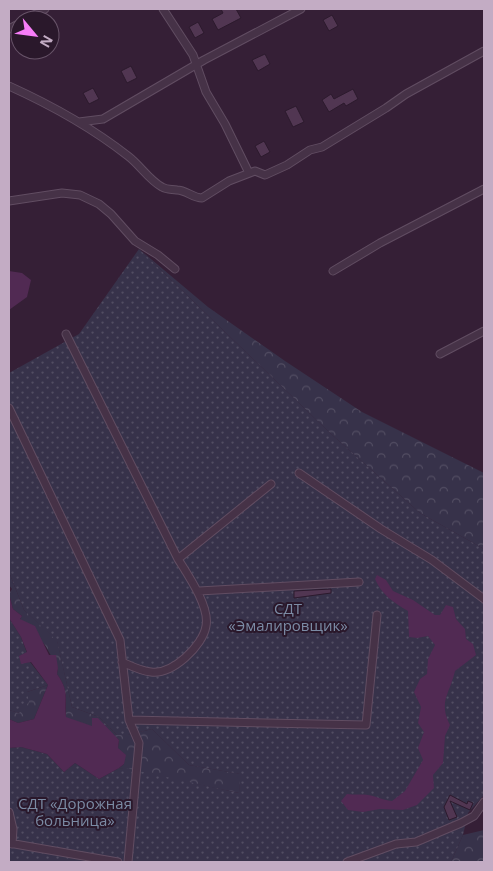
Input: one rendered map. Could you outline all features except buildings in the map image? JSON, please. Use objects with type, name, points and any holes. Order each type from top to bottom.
[{"type":"street","points":[[163,9],[193,55],[206,92],[225,124],[249,173]]},
{"type":"street","points":[[79,122],[103,119],[301,9]]},
{"type":"street","points":[[9,86],[39,99],[79,122],[130,157],[162,188],[178,190],[197,198],[202,198],[229,181],[255,171],[265,174],[287,165],[310,150],[322,147],[406,94],[484,51]]},
{"type":"street","points":[[333,271],[380,243],[484,189]]},
{"type":"street","points":[[9,200],[62,194],[80,195],[99,204],[111,214],[135,241],[158,255],[175,269]]},
{"type":"street","points":[[440,354],[484,330]]},
{"type":"street","points":[[66,334],[178,559],[198,591],[207,625],[200,640],[188,655],[168,670],[152,673],[122,662]]},
{"type":"street","points":[[9,408],[120,640],[129,720],[139,743],[128,862]]},
{"type":"street","points":[[299,473],[381,529],[432,560],[484,599]]},
{"type":"street","points":[[178,559],[271,484]]},
{"type":"street","points":[[198,591],[359,582]]},
{"type":"street","points":[[129,720],[366,724],[377,615]]},
{"type":"street","points":[[346,862],[396,844],[416,842],[474,816],[484,802]]},
{"type":"street","points":[[9,812],[13,829],[10,844],[118,862]]},
{"type":"green space","points":[[139,249],[208,307],[362,412],[484,473],[484,549],[420,513],[330,433]]},
{"type":"green space","name":"СДТ «Эмалировщик»","points":[[139,249],[330,433],[420,513],[484,549],[484,795],[468,813],[463,835],[451,862],[9,862],[9,748],[21,747],[47,754],[64,772],[75,763],[99,779],[119,768],[130,769],[239,793],[240,774],[189,765],[152,729],[128,735],[117,735],[99,717],[72,707],[57,641],[24,610],[9,572],[9,373],[79,334]]},
{"type":"green space","points":[[9,572],[24,610],[57,640],[72,707],[99,717],[117,735],[128,735],[152,729],[189,765],[241,774],[239,793],[119,768],[124,764],[118,748],[119,740],[111,733],[66,718],[65,690],[57,674],[58,668],[45,645],[20,619],[22,616],[13,609],[9,594],[12,589],[9,585]]},
{"type":"green space","points":[[9,618],[21,637],[27,653],[21,663],[30,662],[48,685],[27,692],[29,702],[19,713],[9,710]]},
{"type":"green space","points":[[48,685],[34,719],[18,723],[9,719],[9,710],[19,713],[27,692]]},
{"type":"green space","points":[[484,830],[484,862],[451,862],[463,835]]},
{"type":"shaded area","points":[[9,271],[22,273],[31,280],[27,297],[9,310]]},
{"type":"shaded area","points":[[377,575],[386,580],[393,591],[413,600],[435,615],[440,615],[446,605],[453,607],[456,619],[465,629],[466,639],[473,644],[476,655],[455,671],[446,698],[445,710],[450,725],[445,736],[443,763],[433,775],[434,788],[417,805],[403,810],[380,809],[363,812],[348,810],[341,801],[347,794],[374,796],[392,801],[405,791],[423,760],[418,748],[424,732],[418,723],[421,707],[414,692],[420,679],[427,674],[428,659],[435,645],[428,636],[409,637],[408,611],[384,594],[375,579]]},
{"type":"shaded area","points":[[9,594],[13,609],[22,616],[20,619],[35,626],[49,655],[56,655],[57,674],[64,686],[66,695],[66,717],[92,726],[92,718],[98,718],[119,740],[118,748],[126,755],[124,764],[119,768],[99,779],[75,763],[64,772],[47,754],[21,747],[9,748],[9,719],[18,723],[34,719],[48,685],[31,662],[21,664],[19,656],[27,652],[21,637],[9,618]]},
{"type":"park label","name":"СДТ «Дорожная больница»","points":[[75,812]]}]
